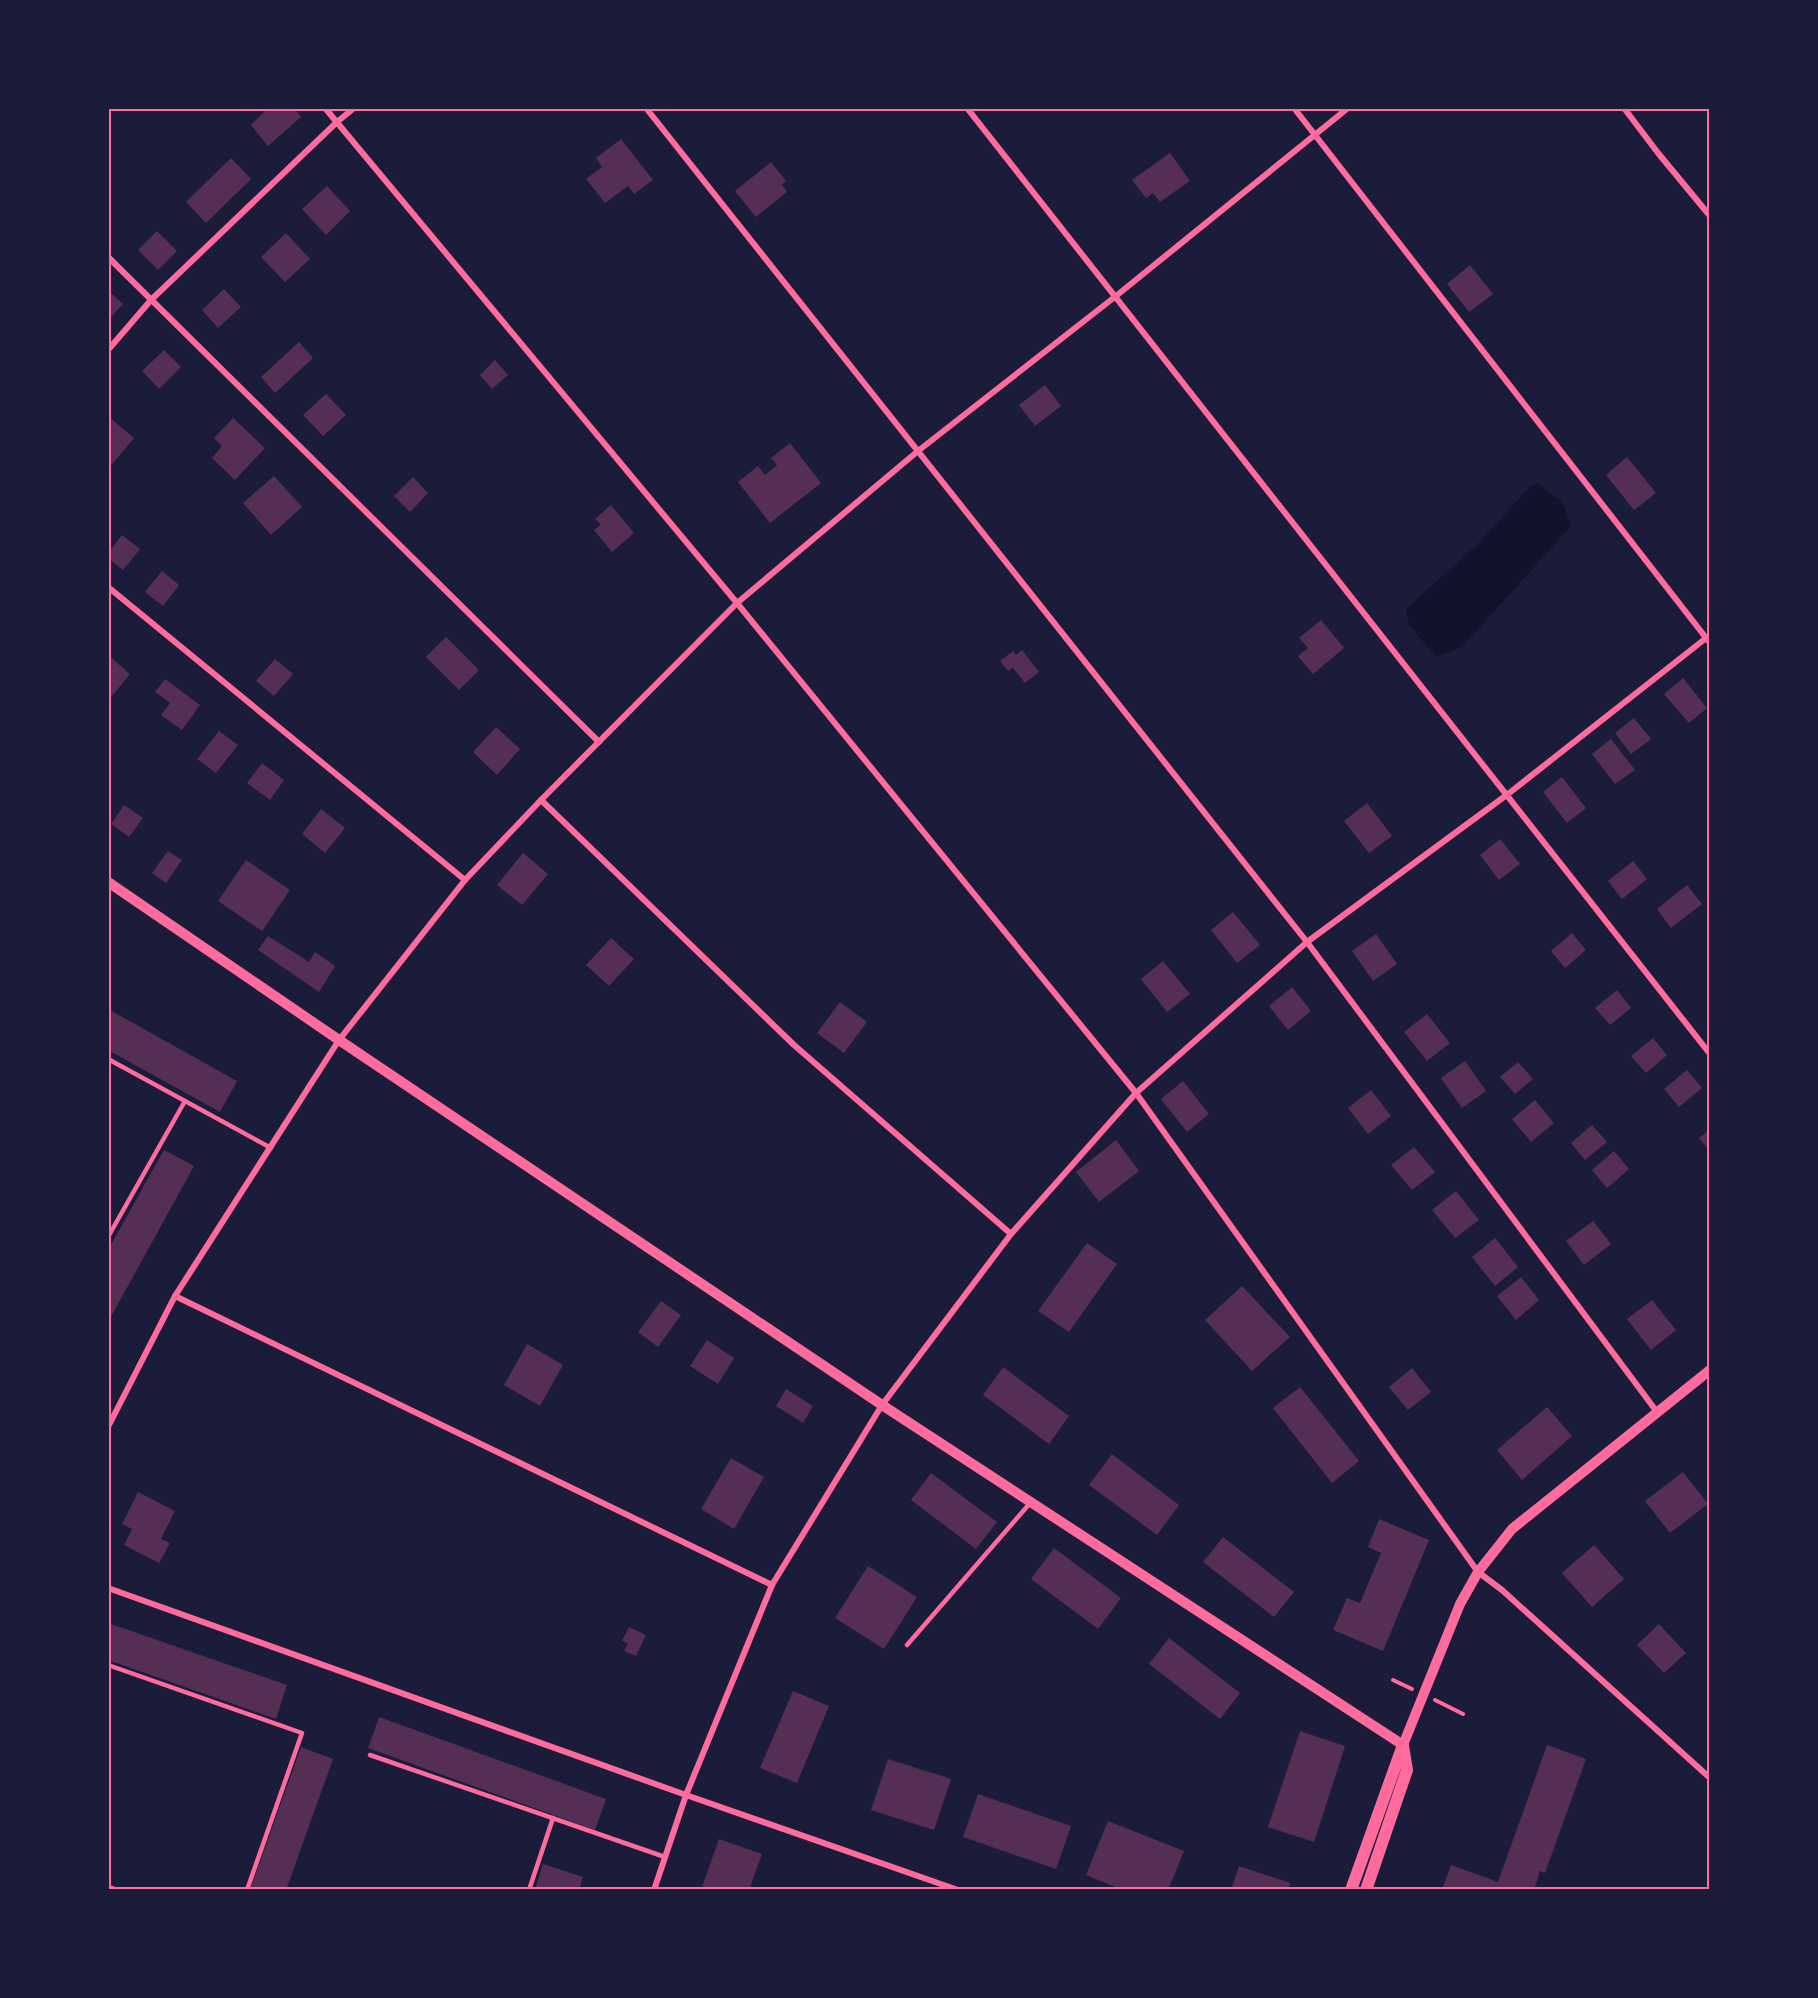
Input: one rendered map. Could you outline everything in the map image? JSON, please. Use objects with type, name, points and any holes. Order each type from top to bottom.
[{"type":"main road","points":[[1351,1890],[1403,1744]]},
{"type":"main road","points":[[1366,1890],[1407,1770],[1403,1744]]},
{"type":"street","points":[[325,108],[737,603],[1136,1093],[1478,1572],[1502,1590],[1710,1778]]},
{"type":"street","points":[[108,350],[151,300],[354,108]]},
{"type":"street","points":[[646,108],[1307,942],[1657,1412]]},
{"type":"street","points":[[967,108],[1710,1054]]},
{"type":"street","points":[[654,1890],[686,1795],[772,1585],[882,1405],[1011,1234],[1136,1093],[1307,942],[1508,794],[1709,639],[1294,108]]},
{"type":"street","points":[[108,1427],[176,1296],[339,1040],[465,880],[541,800],[737,603],[918,451],[1116,296],[1348,108]]},
{"type":"street","points":[[1624,108],[1710,216]]},
{"type":"street","points":[[108,257],[599,742]]},
{"type":"street","points":[[108,587],[465,880]]},
{"type":"street","points":[[541,800],[794,1045],[1011,1234]]},
{"type":"street","points":[[108,882],[882,1405],[1403,1744],[1460,1604],[1478,1572],[1512,1529],[1710,1370]]},
{"type":"street","points":[[176,1296],[772,1585]]},
{"type":"street","points":[[108,1588],[958,1890]]},
{"type":"lane","points":[[108,1059],[271,1148]]},
{"type":"lane","points":[[108,1237],[185,1101]]},
{"type":"lane","points":[[907,1645],[1031,1502]]},
{"type":"lane","points":[[108,1665],[302,1733],[246,1890]]},
{"type":"lane","points":[[370,1755],[665,1857]]},
{"type":"lane","points":[[529,1890],[553,1818]]},
{"type":"lane","points":[[108,1887],[117,1890]]},
{"type":"shaded area","points":[[1537,483],[1563,503],[1571,526],[1462,647],[1436,657],[1409,625],[1406,609],[1476,546],[1527,490]]},
{"type":"building","points":[[268,108],[294,108],[301,117],[268,146],[251,125]]},
{"type":"building","points":[[621,139],[653,180],[634,194],[628,186],[605,203],[586,179],[602,167],[596,158]]},
{"type":"building","points":[[1170,153],[1190,181],[1160,202],[1153,193],[1146,198],[1132,180]]},
{"type":"building","points":[[231,158],[251,179],[206,223],[186,202]]},
{"type":"building","points":[[771,162],[786,181],[782,185],[787,192],[756,217],[735,191]]},
{"type":"building","points":[[327,186],[350,211],[326,235],[302,209]]},
{"type":"building","points":[[157,231],[177,251],[158,270],[138,250]]},
{"type":"building","points":[[286,233],[310,259],[285,282],[261,257]]},
{"type":"building","points":[[1470,265],[1493,294],[1469,312],[1447,284]]},
{"type":"building","points":[[224,289],[241,307],[218,328],[202,310]]},
{"type":"building","points":[[108,290],[123,304],[108,320]]},
{"type":"building","points":[[299,342],[313,358],[275,393],[261,377]]},
{"type":"building","points":[[164,350],[181,367],[159,389],[142,371]]},
{"type":"building","points":[[495,360],[508,375],[492,389],[480,375]]},
{"type":"building","points":[[1045,385],[1061,406],[1035,426],[1019,405]]},
{"type":"building","points":[[326,394],[346,415],[323,436],[303,415]]},
{"type":"building","points":[[108,416],[134,438],[108,469]]},
{"type":"building","points":[[233,418],[265,448],[235,480],[212,458],[222,446],[214,438]]},
{"type":"building","points":[[790,443],[821,483],[770,523],[738,482],[758,466],[765,475],[777,465],[771,458]]},
{"type":"building","points":[[1627,457],[1656,493],[1634,510],[1606,475]]},
{"type":"building","points":[[274,476],[302,507],[271,535],[243,503]]},
{"type":"building","points":[[413,477],[428,493],[410,512],[394,496]]},
{"type":"building","points":[[611,505],[634,533],[612,552],[594,530],[601,525],[595,519]]},
{"type":"building","points":[[122,535],[140,549],[123,570],[108,558],[108,553]]},
{"type":"building","points":[[162,571],[179,585],[163,606],[145,592]]},
{"type":"building","points":[[1321,620],[1344,648],[1313,674],[1298,656],[1308,648],[1299,638]]},
{"type":"building","points":[[446,637],[479,670],[459,690],[426,657]]},
{"type":"building","points":[[1022,650],[1039,672],[1025,683],[1013,668],[1008,671],[1000,661],[1013,651],[1016,655]]},
{"type":"building","points":[[108,655],[130,674],[108,701]]},
{"type":"building","points":[[275,659],[293,674],[274,696],[256,681]]},
{"type":"building","points":[[1683,678],[1707,708],[1689,723],[1664,694]]},
{"type":"building","points":[[165,679],[200,705],[182,730],[161,715],[170,703],[155,692]]},
{"type":"building","points":[[1634,718],[1651,739],[1631,754],[1615,733]]},
{"type":"building","points":[[496,727],[520,749],[497,775],[473,752]]},
{"type":"building","points":[[219,731],[238,745],[216,773],[197,759]]},
{"type":"building","points":[[1611,739],[1635,770],[1615,784],[1592,754]]},
{"type":"building","points":[[262,763],[284,780],[270,800],[247,783]]},
{"type":"building","points":[[1562,777],[1586,808],[1567,823],[1543,792]]},
{"type":"building","points":[[1367,803],[1392,836],[1369,853],[1344,821]]},
{"type":"building","points":[[124,805],[143,818],[129,837],[111,824]]},
{"type":"building","points":[[321,809],[345,828],[325,853],[302,834]]},
{"type":"building","points":[[1500,839],[1520,864],[1499,880],[1480,855]]},
{"type":"building","points":[[168,851],[182,860],[166,883],[152,873]]},
{"type":"building","points":[[523,853],[548,874],[522,905],[497,885]]},
{"type":"building","points":[[246,860],[290,890],[262,931],[218,901]]},
{"type":"building","points":[[1633,861],[1647,879],[1622,899],[1608,881]]},
{"type":"building","points":[[1687,885],[1702,904],[1671,928],[1657,909]]},
{"type":"building","points":[[1233,912],[1260,945],[1237,963],[1211,930]]},
{"type":"building","points":[[1572,933],[1586,950],[1565,968],[1551,951]]},
{"type":"building","points":[[1376,934],[1397,964],[1373,981],[1352,951]]},
{"type":"building","points":[[268,936],[309,962],[315,952],[335,966],[319,992],[258,950]]},
{"type":"building","points":[[611,938],[634,959],[609,986],[586,965]]},
{"type":"building","points":[[1163,961],[1190,994],[1167,1012],[1141,979]]},
{"type":"building","points":[[1292,987],[1311,1011],[1288,1030],[1269,1006]]},
{"type":"building","points":[[1617,990],[1631,1008],[1610,1025],[1595,1008]]},
{"type":"building","points":[[840,1002],[867,1022],[844,1053],[817,1033]]},
{"type":"building","points":[[108,1009],[237,1081],[220,1112],[108,1050]]},
{"type":"building","points":[[1427,1014],[1450,1043],[1427,1061],[1404,1032]]},
{"type":"building","points":[[1653,1038],[1667,1055],[1646,1073],[1631,1056]]},
{"type":"building","points":[[1465,1061],[1486,1091],[1462,1108],[1441,1078]]},
{"type":"building","points":[[1518,1062],[1533,1079],[1515,1094],[1500,1077]]},
{"type":"building","points":[[1687,1070],[1702,1088],[1679,1107],[1664,1089]]},
{"type":"building","points":[[1183,1081],[1209,1114],[1187,1132],[1161,1099]]},
{"type":"building","points":[[1371,1090],[1391,1116],[1368,1134],[1348,1108]]},
{"type":"building","points":[[1535,1100],[1554,1123],[1531,1142],[1512,1119]]},
{"type":"building","points":[[1592,1125],[1607,1142],[1585,1160],[1571,1143]]},
{"type":"building","points":[[1710,1129],[1710,1151],[1699,1138]]},
{"type":"building","points":[[1116,1140],[1139,1171],[1099,1202],[1076,1172]]},
{"type":"building","points":[[1414,1147],[1435,1172],[1412,1190],[1391,1165]]},
{"type":"building","points":[[164,1150],[194,1166],[108,1322],[108,1250]]},
{"type":"building","points":[[1614,1151],[1629,1169],[1607,1188],[1592,1170]]},
{"type":"building","points":[[1456,1191],[1479,1220],[1455,1238],[1432,1210]]},
{"type":"building","points":[[1593,1221],[1611,1244],[1584,1265],[1566,1241]]},
{"type":"building","points":[[1495,1238],[1518,1267],[1495,1286],[1472,1257]]},
{"type":"building","points":[[1087,1243],[1117,1264],[1069,1332],[1038,1311]]},
{"type":"building","points":[[1521,1277],[1539,1300],[1516,1320],[1497,1296]]},
{"type":"building","points":[[1242,1286],[1290,1337],[1252,1371],[1205,1320]]},
{"type":"building","points":[[1652,1300],[1676,1330],[1651,1350],[1627,1319]]},
{"type":"building","points":[[661,1301],[681,1315],[658,1347],[638,1332]]},
{"type":"building","points":[[707,1340],[734,1358],[718,1384],[690,1366]]},
{"type":"building","points":[[527,1344],[563,1365],[540,1406],[504,1385]]},
{"type":"building","points":[[1003,1367],[1069,1416],[1049,1444],[983,1395]]},
{"type":"building","points":[[1412,1368],[1431,1392],[1408,1410],[1389,1387]]},
{"type":"building","points":[[1300,1387],[1359,1461],[1332,1483],[1273,1408]]},
{"type":"building","points":[[786,1389],[813,1406],[803,1423],[776,1406]]},
{"type":"building","points":[[1547,1407],[1572,1436],[1522,1480],[1497,1450]]},
{"type":"building","points":[[1112,1454],[1179,1505],[1157,1535],[1089,1485]]},
{"type":"building","points":[[731,1458],[764,1477],[734,1529],[701,1509]]},
{"type":"building","points":[[1683,1472],[1708,1504],[1670,1533],[1645,1501]]},
{"type":"building","points":[[931,1473],[997,1522],[976,1549],[911,1500]]},
{"type":"building","points":[[138,1492],[175,1511],[161,1539],[170,1543],[159,1563],[124,1545],[132,1529],[122,1524]]},
{"type":"building","points":[[1379,1519],[1429,1540],[1383,1651],[1333,1630],[1347,1598],[1360,1603],[1381,1553],[1368,1547]]},
{"type":"building","points":[[1223,1537],[1294,1592],[1274,1617],[1203,1562]]},
{"type":"building","points":[[1594,1545],[1624,1579],[1592,1607],[1562,1573]]},
{"type":"building","points":[[1054,1548],[1121,1598],[1098,1629],[1031,1579]]},
{"type":"building","points":[[868,1566],[917,1597],[884,1649],[835,1618]]},
{"type":"building","points":[[108,1623],[287,1685],[276,1719],[108,1660]]},
{"type":"building","points":[[1659,1624],[1686,1653],[1664,1673],[1637,1645]]},
{"type":"building","points":[[629,1627],[646,1635],[636,1656],[624,1651],[628,1643],[622,1641]]},
{"type":"building","points":[[1169,1638],[1240,1693],[1220,1719],[1149,1664]]},
{"type":"building","points":[[793,1691],[829,1706],[797,1783],[760,1768]]},
{"type":"building","points":[[379,1717],[606,1799],[595,1830],[368,1748]]},
{"type":"building","points":[[1300,1731],[1345,1746],[1314,1842],[1268,1827]]},
{"type":"building","points":[[1547,1745],[1586,1759],[1545,1873],[1540,1871],[1534,1890],[1442,1890],[1451,1865],[1498,1882]]},
{"type":"building","points":[[301,1747],[333,1759],[286,1890],[250,1890]]},
{"type":"building","points":[[888,1759],[951,1779],[934,1830],[871,1810]]},
{"type":"building","points":[[978,1794],[1071,1826],[1056,1869],[963,1837]]},
{"type":"building","points":[[1108,1821],[1184,1851],[1168,1890],[1123,1890],[1086,1875]]},
{"type":"building","points":[[719,1839],[762,1854],[749,1890],[701,1890]]},
{"type":"building","points":[[543,1864],[583,1877],[579,1890],[535,1890]]},
{"type":"building","points":[[1239,1866],[1290,1883],[1288,1890],[1231,1890]]}]
